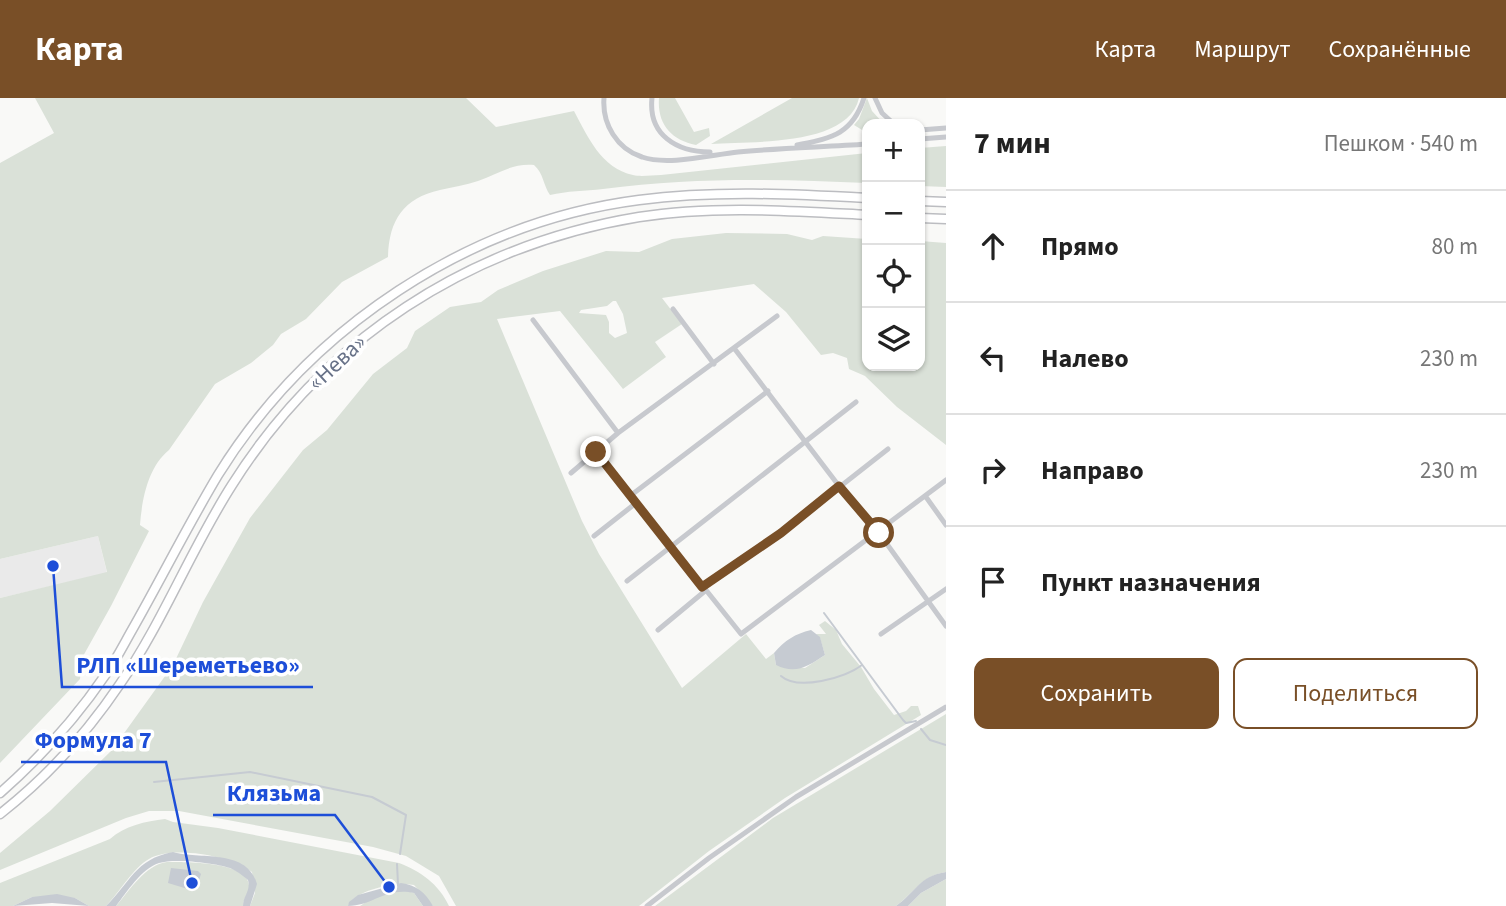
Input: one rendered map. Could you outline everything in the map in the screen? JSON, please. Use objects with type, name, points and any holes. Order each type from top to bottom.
[{"type":"highway","name":"«Нева»","points":[[0,793],[44,752],[78,713],[108,672],[219,475],[247,433],[321,352],[377,305],[422,276],[498,238],[544,221],[587,210],[638,200],[699,194],[862,198]]},
{"type":"highway","points":[[925,201],[946,202]]},
{"type":"highway","name":"«Нева»","points":[[0,814],[54,766],[121,682],[231,486],[260,444],[291,406],[331,366],[390,316],[462,274],[503,254],[590,226],[641,216],[700,211],[862,215]]},
{"type":"highway","points":[[925,218],[946,219]]},
{"type":"street","points":[[604,98],[606,120],[611,132],[622,145],[636,155],[648,159],[672,160],[773,149],[862,144]]},
{"type":"street","points":[[652,98],[657,129],[672,144],[691,151],[737,152]]},
{"type":"street","points":[[773,149],[837,135],[855,120],[864,98]]},
{"type":"street","points":[[875,98],[882,113],[889,119]]},
{"type":"street","points":[[925,130],[946,128]]},
{"type":"street","points":[[925,138],[946,136]]},
{"type":"street","points":[[673,309],[714,364]]},
{"type":"street","points":[[571,473],[618,433],[777,316]]},
{"type":"street","points":[[533,320],[618,433]]},
{"type":"street","points":[[734,348],[839,486],[879,533],[946,626]]},
{"type":"street","points":[[630,496],[768,391]]},
{"type":"street","points":[[626,581],[856,402]]},
{"type":"street","points":[[659,630],[704,589],[888,449]]},
{"type":"street","points":[[596,452],[741,634],[879,533],[946,480]]},
{"type":"street","points":[[926,497],[946,525]]},
{"type":"street","points":[[594,536],[636,503]]},
{"type":"street","points":[[881,634],[946,589]]},
{"type":"street","points":[[647,906],[709,858],[796,797],[946,707]]},
{"type":"shaded area","points":[[35,98],[466,98],[496,127],[574,111],[590,141],[604,159],[612,166],[633,175],[661,175],[862,154],[862,183],[703,181],[550,195],[537,168],[534,165],[526,165],[512,167],[478,181],[416,199],[395,222],[388,257],[342,282],[306,319],[281,334],[273,345],[251,363],[215,384],[151,474],[142,505],[140,525],[149,531],[82,658],[80,679],[0,763],[0,598],[107,572],[98,536],[0,559],[0,163],[54,133]]},
{"type":"shaded area","points":[[659,98],[675,98],[694,132],[709,128],[710,136],[696,145],[673,135],[660,116]]},
{"type":"shaded area","points":[[792,98],[859,98],[851,114],[837,125],[818,133],[772,141],[711,144]]},
{"type":"shaded area","points":[[867,98],[872,111],[879,119],[862,119],[862,130],[854,125]]},
{"type":"shaded area","points":[[946,146],[946,187],[925,186],[925,148]]},
{"type":"shaded area","points":[[726,233],[787,234],[812,240],[823,236],[862,239],[862,371],[925,371],[925,241],[946,243],[946,445],[897,407],[865,376],[849,369],[847,358],[833,353],[821,355],[786,312],[754,284],[662,298],[682,324],[655,342],[666,357],[623,389],[560,311],[497,319],[582,521],[599,554],[682,688],[746,634],[766,659],[774,653],[776,665],[805,668],[825,655],[820,638],[816,634],[826,634],[819,625],[825,621],[836,630],[842,644],[894,715],[911,706],[918,706],[921,715],[785,798],[709,851],[639,906],[456,906],[439,876],[406,856],[373,847],[179,811],[149,811],[126,818],[0,870],[0,853],[50,811],[112,750],[173,665],[203,602],[250,518],[303,450],[327,430],[373,374],[407,348],[415,331],[450,307],[481,302],[498,290],[543,271],[606,251],[639,252],[672,239]],"holes":[[[616,301],[623,314],[627,333],[615,338],[609,333],[606,315],[579,313],[581,310],[607,306]]]},
{"type":"shaded area","points":[[98,536],[107,573],[0,598],[0,559]]},
{"type":"shaded area","points":[[811,630],[820,637],[825,655],[796,669],[776,665],[774,653],[778,648],[800,633]]},
{"type":"shaded area","points":[[946,714],[946,872],[924,881],[896,906],[655,906],[773,818]]},
{"type":"shaded area","points":[[165,819],[399,863],[428,879],[440,891],[449,906],[433,906],[414,885],[407,884],[368,891],[352,900],[348,906],[250,906],[255,893],[252,872],[217,857],[172,853],[159,855],[143,863],[106,906],[89,906],[75,898],[32,897],[13,906],[0,906],[0,883],[110,839],[129,827]]},
{"type":"shaded area","points":[[173,852],[233,860],[243,865],[252,873],[257,884],[250,906],[243,906],[248,880],[235,870],[215,864],[174,861],[152,866],[116,906],[106,906],[141,866],[160,855]]},
{"type":"shaded area","points":[[167,862],[214,864],[238,871],[246,877],[249,885],[243,906],[116,906],[145,873]]},
{"type":"shaded area","points":[[171,868],[198,871],[201,874],[196,889],[168,883]]},
{"type":"shaded area","points":[[946,872],[946,879],[921,893],[908,906],[896,906],[924,881]]},
{"type":"shaded area","points":[[946,879],[946,906],[908,906],[921,893]]},
{"type":"shaded area","points":[[401,883],[420,890],[433,906],[423,906],[414,893],[404,892],[387,894],[365,903],[348,906],[358,895]]},
{"type":"shaded area","points":[[403,890],[414,893],[423,906],[360,906],[372,898]]},
{"type":"shaded area","points":[[57,894],[75,898],[89,906],[52,903],[13,906],[32,897]]},
{"type":"waterway","points":[[824,613],[903,720],[906,723],[916,721]]},
{"type":"waterway","points":[[781,676],[810,683],[845,674],[862,665]]},
{"type":"waterway","points":[[921,729],[930,740],[946,745]]},
{"type":"waterway","points":[[154,782],[250,772],[372,797],[406,815],[400,854]]},
{"type":"waterway","points":[[397,864],[398,884]]},
{"type":"place","name":"РЛП «Шереметьево»","points":[[53,566]]},
{"type":"place","name":"Формула 7","points":[[192,883]]},
{"type":"place","name":"Клязьма","points":[[389,887]]},
{"type":"route","points":[[596,452],[702,587],[781,533],[839,486],[879,533]]}]
